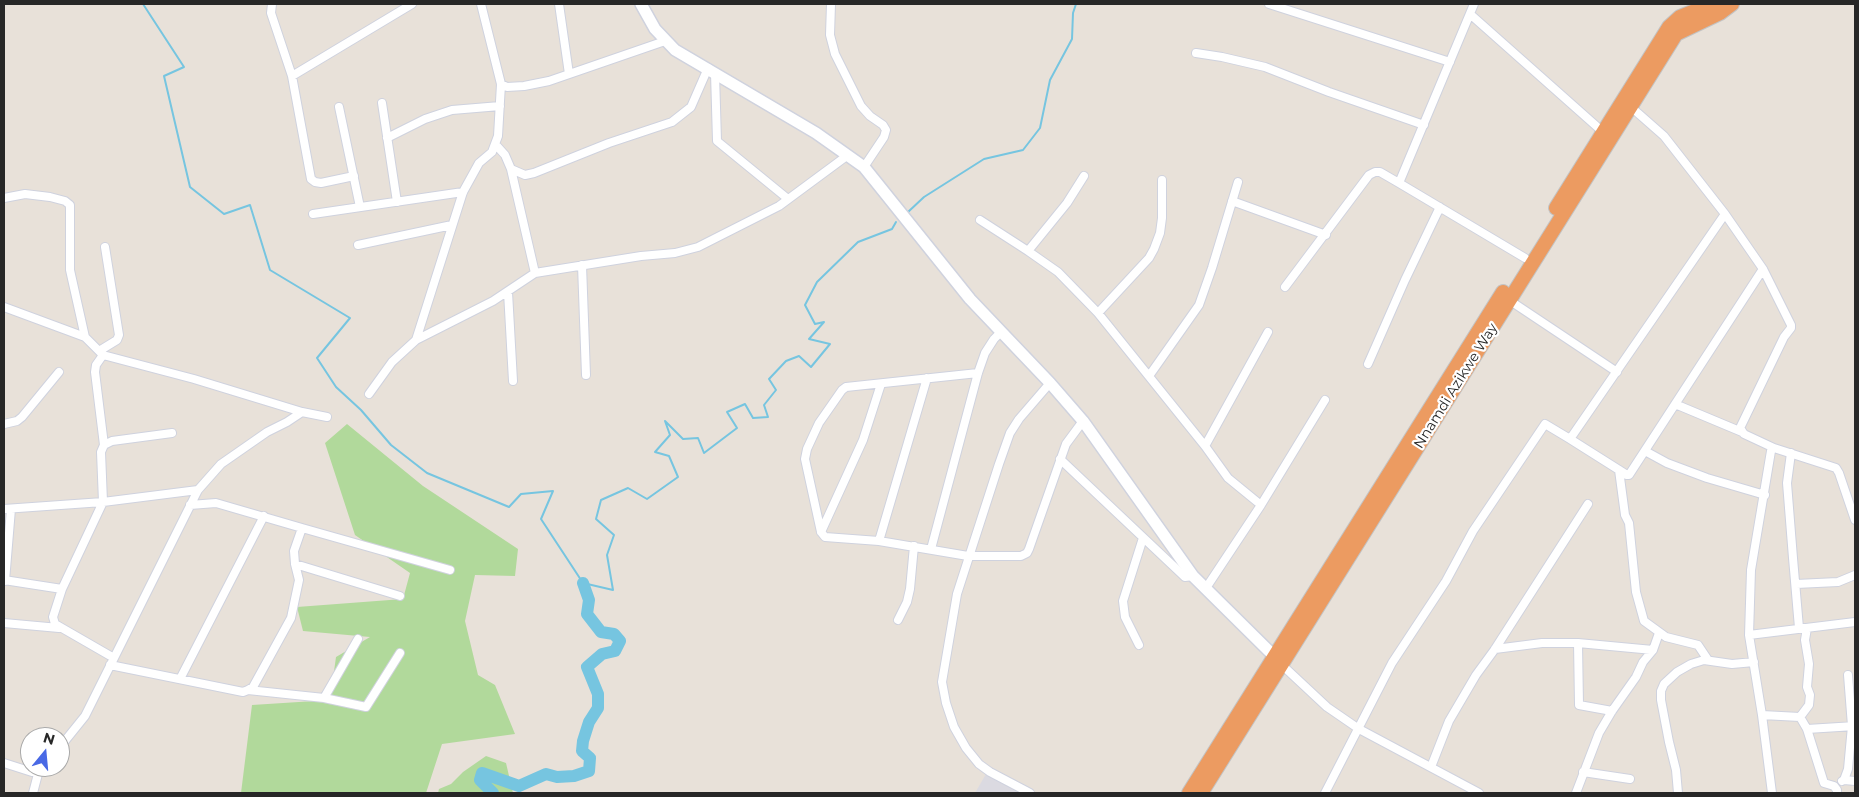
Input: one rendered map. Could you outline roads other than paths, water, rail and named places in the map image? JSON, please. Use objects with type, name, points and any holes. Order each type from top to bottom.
[{"type":"highway","name":"Nnamdi Azikwe Way","points":[[1201,793],[1278,661],[1669,27],[1680,17],[1712,4]]},
{"type":"highway","name":"Nnamdi Azikwe Way","points":[[1189,793],[1278,661],[1509,300],[1676,34],[1720,13],[1732,4]]},
{"type":"street","points":[[272,4],[271,13],[292,76],[310,179],[321,183],[354,176]]},
{"type":"street","points":[[292,76],[412,4]]},
{"type":"street","points":[[416,340],[463,192],[479,163],[492,152],[498,136],[501,84],[481,4]]},
{"type":"street","points":[[558,4],[569,74]]},
{"type":"street","points":[[641,4],[655,29],[675,50],[816,132],[864,167],[970,299],[1050,383],[1083,421],[1194,576],[1326,707],[1359,729],[1479,793]]},
{"type":"street","points":[[831,4],[830,35],[835,54],[861,106],[870,116],[883,125],[886,130],[884,137],[864,167]]},
{"type":"street","points":[[1269,4],[1450,62]]},
{"type":"street","points":[[1399,183],[1474,4]]},
{"type":"street","points":[[1470,14],[1603,132]]},
{"type":"street","points":[[501,84],[507,87],[524,86],[549,81],[666,41]]},
{"type":"street","points":[[1196,54],[1222,56],[1265,67],[1329,92],[1424,125]]},
{"type":"street","points":[[511,169],[525,175],[534,173],[609,143],[672,122],[691,107],[712,71]]},
{"type":"street","points":[[712,71],[717,141],[788,199]]},
{"type":"street","points":[[382,103],[397,202]]},
{"type":"street","points":[[387,138],[425,119],[452,110],[500,106]]},
{"type":"street","points":[[339,107],[360,207]]},
{"type":"street","points":[[1630,107],[1664,136],[1725,214],[1764,268],[1791,328],[1784,337],[1740,428],[1742,432]]},
{"type":"street","points":[[496,145],[505,155],[511,169],[534,273]]},
{"type":"street","points":[[369,394],[392,362],[416,340],[493,301],[534,273],[641,256],[688,251],[779,206],[848,155]]},
{"type":"street","points":[[1285,287],[1369,176],[1375,172],[1380,172],[1525,258]]},
{"type":"street","points":[[1028,251],[1067,203],[1084,176]]},
{"type":"street","points":[[1098,313],[1149,258],[1154,249],[1160,232],[1162,218],[1162,180]]},
{"type":"street","points":[[1149,376],[1199,305],[1238,182]]},
{"type":"street","points":[[313,214],[463,192]]},
{"type":"street","points":[[4,198],[25,194],[50,197],[65,201],[70,205],[70,270],[85,337]]},
{"type":"street","points":[[1232,201],[1326,235]]},
{"type":"street","points":[[1368,364],[1404,280],[1440,207]]},
{"type":"street","points":[[1570,439],[1725,214]]},
{"type":"street","points":[[980,220],[1058,272],[1098,313],[1205,446],[1228,478],[1261,505]]},
{"type":"street","points":[[358,245],[452,225]]},
{"type":"street","points":[[104,445],[95,372],[101,353],[119,335],[105,247]]},
{"type":"street","points":[[582,265],[586,375]]},
{"type":"street","points":[[1325,793],[1392,664],[1446,581],[1473,531],[1545,424],[1629,475],[1764,268]]},
{"type":"street","points":[[508,292],[513,382]]},
{"type":"street","points":[[1509,300],[1617,372]]},
{"type":"street","points":[[4,307],[85,337],[101,353],[302,412],[327,417]]},
{"type":"street","points":[[931,549],[978,373],[985,353],[1001,332]]},
{"type":"street","points":[[1205,446],[1268,332]]},
{"type":"street","points":[[4,424],[17,421],[22,417],[58,372]]},
{"type":"street","points":[[978,373],[846,387],[842,390],[819,423],[805,458],[821,532],[825,536],[879,541],[968,556],[1021,556],[1027,553],[1066,444],[1083,421]]},
{"type":"street","points":[[879,541],[927,378]]},
{"type":"street","points":[[1030,793],[990,772],[979,764],[966,748],[954,727],[946,703],[942,682],[957,594],[1010,433],[1050,383]]},
{"type":"street","points":[[821,532],[862,440],[881,384]]},
{"type":"street","points":[[1206,588],[1261,505],[1325,400]]},
{"type":"street","points":[[1675,404],[1742,432],[1774,448],[1836,468],[1855,520]]},
{"type":"street","points":[[70,735],[85,716],[198,490],[221,464],[267,432],[302,412]]},
{"type":"street","points":[[172,433],[112,441],[104,445],[100,452],[103,502],[62,588],[53,617],[55,624],[112,662],[242,692],[248,690],[253,687],[291,618],[299,580],[294,551],[302,528]]},
{"type":"street","points":[[1772,793],[1749,635],[1751,570],[1771,451],[1774,448]]},
{"type":"street","points":[[1645,451],[1667,463],[1706,478],[1764,495]]},
{"type":"street","points":[[1791,453],[1787,483],[1799,628]]},
{"type":"street","points":[[1060,459],[1186,578],[1194,576]]},
{"type":"street","points":[[1619,470],[1625,515],[1629,523],[1636,592],[1644,621],[1659,633],[1678,641],[1698,645],[1708,660]]},
{"type":"street","points":[[62,588],[4,580],[7,509],[103,502],[198,490]]},
{"type":"street","points":[[190,505],[216,503],[450,570]]},
{"type":"street","points":[[1431,767],[1449,721],[1476,674],[1495,649],[1588,504]]},
{"type":"street","points":[[180,679],[264,516]]},
{"type":"street","points":[[1139,645],[1125,616],[1123,601],[1143,538]]},
{"type":"street","points":[[898,620],[907,602],[910,589],[914,546]]},
{"type":"street","points":[[295,564],[400,596]]},
{"type":"street","points":[[1796,584],[1838,582],[1855,575]]},
{"type":"street","points":[[1749,635],[1855,622]]},
{"type":"street","points":[[4,623],[62,628]]},
{"type":"street","points":[[1799,628],[1806,628],[1805,640],[1809,664],[1807,687],[1810,694],[1809,705],[1800,717]]},
{"type":"street","points":[[1576,793],[1599,733],[1636,677],[1643,662],[1653,650],[1659,633]]},
{"type":"street","points":[[324,698],[358,639]]},
{"type":"street","points":[[1495,649],[1542,643],[1578,643],[1653,650]]},
{"type":"street","points":[[1578,643],[1579,705],[1612,711]]},
{"type":"street","points":[[248,690],[324,698],[366,707],[400,653]]},
{"type":"street","points":[[1678,793],[1676,770],[1669,742],[1661,691],[1664,684],[1677,672],[1691,664],[1708,660],[1732,664],[1754,662]]},
{"type":"street","points":[[1800,717],[1807,729],[1824,783],[1836,790],[1844,780],[1848,769],[1854,726],[1848,675]]},
{"type":"street","points":[[1762,715],[1800,717]]},
{"type":"street","points":[[1807,729],[1854,726]]},
{"type":"street","points":[[4,763],[20,768]]},
{"type":"street","points":[[1583,772],[1630,779]]},
{"type":"street","points":[[32,793],[37,777]]},
{"type":"street","points":[[1844,780],[1855,782]]},
{"type":"waterway","points":[[143,4],[184,67],[164,76],[190,187],[224,214],[250,205],[270,270],[350,318],[317,358],[336,387],[361,410],[391,445],[427,473],[509,507],[521,494],[553,491],[541,519],[583,583],[613,590],[607,555],[614,535],[596,519],[601,500],[628,488],[647,499],[678,477],[669,456],[655,452],[670,435],[665,421],[683,439],[698,438],[704,453],[737,428],[727,412],[745,404],[753,418],[768,417],[764,405],[776,390],[769,379],[786,361],[799,356],[811,367],[830,344],[809,339],[824,322],[815,324],[805,305],[817,282],[858,242],[892,229],[896,222]]},
{"type":"waterway","points":[[908,212],[924,197],[984,159],[1023,150],[1040,128],[1050,80],[1072,39],[1073,13],[1076,4]]},
{"type":"waterway","points":[[493,793],[480,780],[482,773],[519,786],[546,774],[557,777],[574,776],[589,771],[590,758],[582,751],[583,741],[589,722],[598,708],[598,694],[587,667],[602,654],[615,651],[620,641],[614,634],[601,632],[587,614],[589,600],[583,583]]}]
